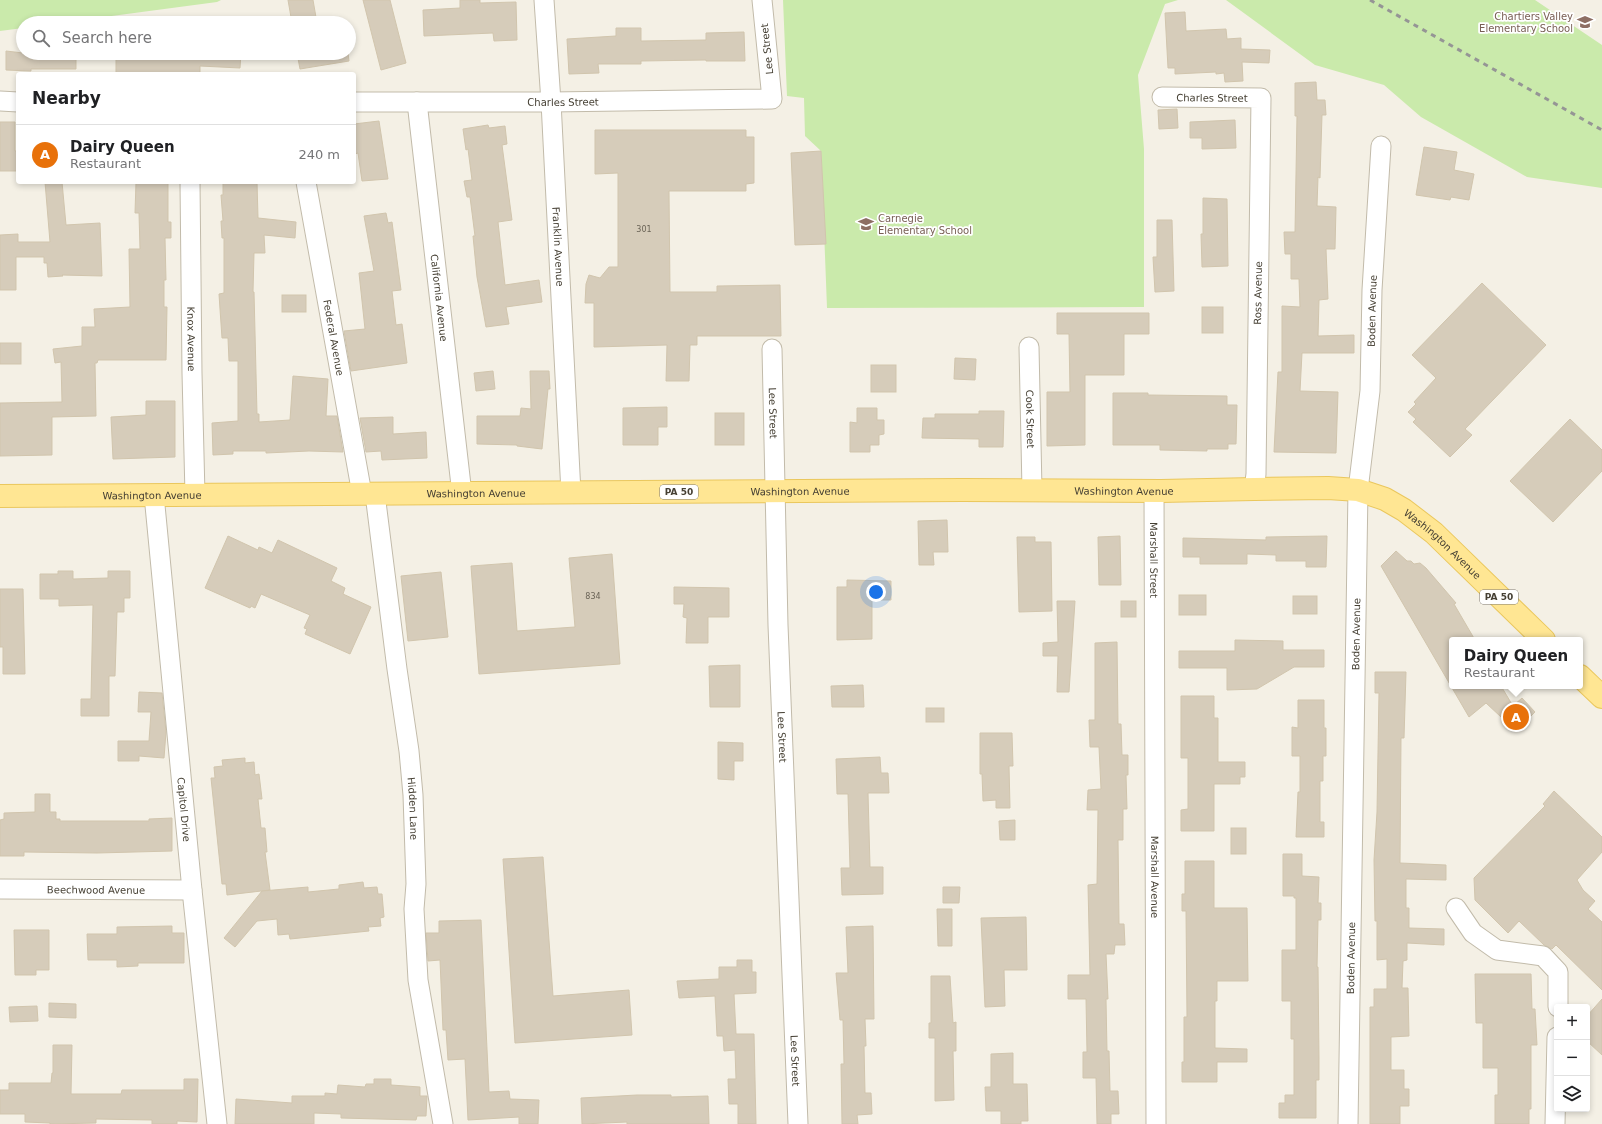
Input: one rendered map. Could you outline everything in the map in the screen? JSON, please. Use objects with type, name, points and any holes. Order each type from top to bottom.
[{"type":"main road","name":"Washington Avenue","points":[[0,496],[1328,488],[1358,490],[1385,499],[1404,510],[1434,533],[1541,637]]},
{"type":"main road","points":[[1583,679],[1602,697]]},
{"type":"street","name":"Franklin Avenue","points":[[544,0],[551,102],[571,493]]},
{"type":"street","name":"Lee Street","points":[[762,0],[772,98]]},
{"type":"street","name":"Charles Street","points":[[1162,97],[1261,98]]},
{"type":"street","name":"Charles Street","points":[[356,102],[551,102],[772,98]]},
{"type":"street","name":"Ross Avenue","points":[[1254,489],[1256,474],[1261,98]]},
{"type":"street","points":[[0,102],[16,102]]},
{"type":"street","name":"California Avenue","points":[[416,102],[462,494]]},
{"type":"street","name":"Boden Avenue","points":[[1348,1124],[1358,490],[1370,391],[1372,290],[1381,146]]},
{"type":"street","name":"Knox Avenue","points":[[190,184],[192,373],[196,495]]},
{"type":"street","name":"Federal Avenue","points":[[306,184],[369,494]]},
{"type":"street","name":"Cook Street","points":[[1029,347],[1032,490]]},
{"type":"street","name":"Lee Street","points":[[772,349],[778,625],[798,1124]]},
{"type":"street","name":"Marshall Street","points":[[1154,490],[1154,630]]},
{"type":"street","name":"Hidden Lane","points":[[369,494],[409,751],[413,795],[416,884],[414,910],[418,980],[443,1124]]},
{"type":"street","name":"Capitol Drive","points":[[154,495],[192,890],[217,1124]]},
{"type":"street","name":"Marshall Avenue","points":[[1154,630],[1156,1124]]},
{"type":"street","name":"Beechwood Avenue","points":[[0,889],[192,890]]},
{"type":"street","points":[[1456,908],[1473,933],[1497,950],[1543,956],[1558,972],[1558,1004]]},
{"type":"street","points":[[1555,1124],[1557,1040]]},
{"type":"green space","points":[[0,0],[221,0],[217,2],[112,16],[16,16],[16,29],[0,31]]},
{"type":"green space","points":[[783,0],[1178,0],[1165,4],[1138,75],[1144,149],[1144,307],[827,308],[821,151],[805,136],[804,98],[787,96]]},
{"type":"green space","points":[[1226,0],[1535,0],[1602,45],[1602,188],[1527,177],[1421,117],[1384,85],[1315,65]]},
{"type":"building","points":[[288,0],[313,0],[316,16],[291,16]]},
{"type":"building","points":[[363,0],[390,0],[406,63],[381,70]]},
{"type":"building","points":[[460,0],[480,0],[480,3],[516,2],[517,40],[494,41],[493,33],[424,36],[423,10],[460,8]]},
{"type":"building","points":[[1185,12],[1186,31],[1226,29],[1227,39],[1241,38],[1241,49],[1270,50],[1269,63],[1242,62],[1243,81],[1225,82],[1224,73],[1216,74],[1216,72],[1175,74],[1175,68],[1168,68],[1165,13]]},
{"type":"building","points":[[616,28],[641,28],[641,41],[706,40],[706,33],[744,32],[745,61],[641,61],[641,64],[598,64],[599,73],[569,74],[567,39],[616,36]]},
{"type":"building","points":[[6,51],[16,52],[16,60],[76,60],[76,69],[31,69],[31,71],[6,70]]},
{"type":"building","points":[[116,60],[241,60],[240,68],[200,66],[200,72],[116,72]]},
{"type":"building","points":[[298,60],[349,60],[349,61],[300,69]]},
{"type":"building","points":[[1316,82],[1317,100],[1325,100],[1326,115],[1322,115],[1320,178],[1318,177],[1317,206],[1336,207],[1335,249],[1326,249],[1328,299],[1319,300],[1318,336],[1354,335],[1354,353],[1302,353],[1300,391],[1338,392],[1336,453],[1274,452],[1278,372],[1282,372],[1282,306],[1300,307],[1299,279],[1291,279],[1291,254],[1285,254],[1284,232],[1295,232],[1297,116],[1295,116],[1295,83]]},
{"type":"building","points":[[1177,109],[1178,128],[1159,129],[1158,110]]},
{"type":"building","points":[[1235,120],[1236,148],[1202,149],[1202,138],[1190,138],[1190,122]]},
{"type":"building","points":[[379,121],[388,179],[362,181],[358,153],[356,154],[356,124]]},
{"type":"building","points":[[0,122],[15,122],[16,171],[0,171]]},
{"type":"building","points":[[488,125],[489,128],[505,126],[507,144],[502,145],[512,220],[498,222],[505,285],[539,280],[542,302],[506,307],[509,324],[486,327],[477,277],[473,236],[475,236],[470,197],[467,197],[464,181],[472,180],[468,149],[466,150],[463,129]]},
{"type":"building","points":[[595,130],[746,130],[746,137],[754,137],[754,183],[746,184],[746,191],[669,191],[670,292],[717,292],[717,286],[780,285],[781,336],[697,336],[697,345],[690,345],[689,381],[666,381],[667,345],[594,347],[594,303],[585,303],[586,284],[589,275],[600,278],[609,267],[618,267],[618,173],[595,174]]},
{"type":"building","points":[[1424,147],[1457,152],[1454,170],[1474,174],[1469,200],[1451,197],[1450,200],[1416,195]]},
{"type":"building","points":[[821,151],[826,244],[795,245],[791,153]]},
{"type":"building","points":[[45,184],[62,184],[66,225],[100,223],[102,276],[62,275],[63,276],[48,277],[47,263],[44,263],[44,257],[16,257],[16,290],[0,290],[0,235],[18,234],[18,242],[50,242]]},
{"type":"building","points":[[136,184],[168,184],[168,222],[171,222],[171,238],[165,238],[166,280],[164,280],[164,307],[167,307],[166,360],[98,360],[97,363],[95,363],[96,416],[52,417],[52,455],[0,456],[0,403],[62,402],[61,362],[55,363],[53,349],[82,346],[82,327],[95,327],[94,309],[130,307],[129,249],[140,249],[139,213],[135,213]]},
{"type":"building","points":[[223,184],[257,184],[258,218],[296,222],[295,238],[264,235],[265,253],[254,253],[253,292],[257,414],[259,414],[259,422],[290,420],[293,376],[328,379],[326,416],[337,416],[343,452],[309,451],[266,453],[266,451],[233,451],[233,454],[213,455],[212,423],[238,421],[238,361],[229,361],[228,338],[222,338],[219,294],[224,293],[224,238],[222,238],[221,221],[223,221],[221,195],[223,195]]},
{"type":"building","points":[[1203,198],[1227,199],[1228,266],[1202,267],[1201,234],[1203,234]]},
{"type":"building","points":[[386,213],[388,223],[392,222],[401,290],[392,291],[396,325],[402,324],[407,363],[351,371],[344,331],[365,329],[359,273],[374,271],[364,216]]},
{"type":"building","points":[[1157,220],[1172,220],[1174,291],[1155,292],[1153,257],[1157,257]]},
{"type":"building","points":[[1482,283],[1546,345],[1465,429],[1472,435],[1450,457],[1413,422],[1416,419],[1408,412],[1416,404],[1414,402],[1436,378],[1412,355]]},
{"type":"building","points":[[282,295],[306,295],[306,312],[282,312]]},
{"type":"building","points":[[1202,307],[1223,307],[1223,333],[1202,333]]},
{"type":"building","points":[[1057,313],[1149,313],[1149,334],[1124,334],[1124,375],[1085,375],[1085,445],[1047,446],[1047,392],[1070,392],[1069,334],[1057,334]]},
{"type":"building","points":[[0,343],[21,343],[21,364],[0,364]]},
{"type":"building","points":[[955,358],[976,359],[975,380],[954,379]]},
{"type":"building","points":[[871,365],[896,365],[896,392],[871,392]]},
{"type":"building","points":[[493,371],[495,389],[476,391],[474,373]]},
{"type":"building","points":[[530,371],[549,371],[550,389],[548,389],[542,449],[517,445],[477,444],[477,416],[520,416],[521,408],[531,409]]},
{"type":"building","points":[[1113,393],[1227,396],[1227,405],[1237,405],[1236,444],[1228,444],[1228,449],[1207,449],[1207,451],[1160,450],[1160,445],[1113,445]]},
{"type":"building","points":[[146,401],[175,401],[175,457],[113,459],[111,417],[146,415]]},
{"type":"building","points":[[667,407],[667,427],[658,427],[658,445],[623,445],[623,408]]},
{"type":"building","points":[[857,408],[877,408],[877,420],[884,420],[884,434],[879,435],[879,445],[870,445],[870,452],[850,452],[850,422],[857,423]]},
{"type":"building","points":[[979,411],[1004,411],[1003,447],[979,447],[979,439],[922,438],[923,418],[935,418],[935,414],[979,414]]},
{"type":"building","points":[[715,413],[744,413],[744,445],[715,445]]},
{"type":"building","points":[[393,417],[393,434],[426,432],[427,458],[382,460],[381,451],[366,452],[360,418]]},
{"type":"building","points":[[1570,419],[1602,450],[1602,471],[1553,522],[1510,481]]},
{"type":"building","points":[[947,520],[948,552],[933,552],[934,565],[919,565],[918,521]]},
{"type":"building","points":[[228,536],[258,550],[259,547],[272,553],[278,540],[337,568],[331,581],[345,588],[343,594],[371,607],[350,654],[305,634],[307,629],[304,628],[310,615],[261,594],[255,608],[251,606],[250,608],[205,588]]},
{"type":"building","points":[[1120,536],[1121,585],[1099,585],[1098,537]]},
{"type":"building","points":[[1327,536],[1326,567],[1306,567],[1306,561],[1276,561],[1276,555],[1247,554],[1247,564],[1200,564],[1200,557],[1183,557],[1183,538],[1266,540],[1266,537]]},
{"type":"building","points":[[1017,537],[1035,537],[1035,542],[1051,542],[1052,611],[1019,612]]},
{"type":"building","points":[[1396,551],[1407,561],[1411,561],[1414,564],[1420,563],[1426,568],[1456,603],[1454,604],[1473,637],[1449,637],[1449,683],[1381,566]]},
{"type":"building","points":[[612,554],[620,664],[479,674],[471,566],[512,563],[517,631],[575,627],[569,558]]},
{"type":"building","points":[[58,571],[73,571],[73,579],[108,578],[108,571],[130,571],[130,598],[124,598],[124,612],[117,612],[115,676],[109,676],[109,716],[81,716],[81,699],[91,699],[93,605],[59,606],[59,599],[40,599],[40,574],[58,574]]},
{"type":"building","points":[[441,572],[448,637],[408,641],[401,576]]},
{"type":"building","points":[[847,580],[891,581],[891,600],[872,600],[872,639],[837,640],[837,587],[847,587]]},
{"type":"building","points":[[674,587],[729,588],[729,617],[708,617],[708,643],[686,643],[687,618],[683,617],[684,604],[674,604]]},
{"type":"building","points":[[0,589],[23,589],[25,674],[3,674],[3,647],[0,647]]},
{"type":"building","points":[[1179,595],[1206,595],[1206,615],[1179,615]]},
{"type":"building","points":[[1293,596],[1317,596],[1317,614],[1293,614]]},
{"type":"building","points":[[1057,601],[1075,601],[1069,692],[1057,692],[1058,656],[1043,656],[1043,643],[1058,642]]},
{"type":"building","points":[[1121,601],[1136,601],[1136,617],[1121,617]]},
{"type":"building","points":[[1235,640],[1283,641],[1283,650],[1324,650],[1324,667],[1294,667],[1257,689],[1227,690],[1227,668],[1179,668],[1179,651],[1235,651]]},
{"type":"building","points":[[1117,642],[1118,724],[1121,724],[1122,755],[1128,755],[1128,775],[1126,775],[1127,809],[1123,809],[1123,840],[1118,840],[1119,924],[1124,924],[1125,945],[1115,945],[1114,954],[1106,954],[1108,999],[1106,999],[1107,1051],[1109,1051],[1110,1091],[1118,1091],[1119,1114],[1111,1114],[1111,1124],[1097,1124],[1096,1078],[1083,1078],[1083,1052],[1087,1052],[1086,999],[1068,999],[1068,975],[1090,975],[1088,885],[1097,884],[1098,810],[1087,810],[1088,790],[1101,789],[1099,747],[1090,747],[1089,720],[1095,720],[1095,643]]},
{"type":"building","points":[[740,665],[740,707],[710,707],[709,666]]},
{"type":"building","points":[[1375,672],[1406,672],[1404,738],[1401,738],[1400,863],[1446,865],[1446,880],[1406,879],[1406,908],[1409,908],[1409,928],[1444,929],[1444,945],[1407,943],[1407,960],[1403,961],[1402,988],[1408,988],[1409,1036],[1391,1037],[1391,1070],[1404,1070],[1404,1089],[1409,1089],[1409,1106],[1400,1106],[1400,1124],[1370,1124],[1370,1007],[1374,1007],[1374,989],[1387,989],[1387,959],[1377,960],[1377,921],[1375,921],[1374,860],[1377,812],[1379,693],[1375,693]]},
{"type":"building","points":[[863,685],[864,707],[832,707],[831,686]]},
{"type":"building","points":[[1453,689],[1503,689],[1513,706],[1522,698],[1535,712],[1516,731],[1486,703],[1469,717]]},
{"type":"building","points":[[139,692],[162,693],[166,732],[164,758],[139,756],[139,761],[118,761],[118,741],[149,741],[151,712],[138,712]]},
{"type":"building","points":[[1181,696],[1214,696],[1214,718],[1218,718],[1218,762],[1245,762],[1245,777],[1240,777],[1240,784],[1214,784],[1214,831],[1181,831],[1181,810],[1188,809],[1188,758],[1181,758]]},
{"type":"building","points":[[1298,700],[1324,700],[1326,756],[1323,756],[1323,781],[1320,781],[1320,822],[1324,822],[1324,837],[1296,837],[1298,792],[1300,792],[1300,756],[1292,756],[1292,727],[1298,728]]},
{"type":"building","points":[[926,708],[944,708],[944,722],[926,722]]},
{"type":"building","points":[[980,733],[1012,733],[1013,766],[1009,766],[1010,808],[996,808],[996,800],[983,801],[982,774],[980,774]]},
{"type":"building","points":[[718,742],[743,743],[743,761],[734,761],[734,780],[718,779]]},
{"type":"building","points":[[880,757],[881,773],[888,773],[889,793],[868,793],[870,867],[883,867],[883,894],[842,895],[841,868],[850,868],[848,794],[837,794],[836,759]]},
{"type":"building","points":[[245,758],[245,763],[254,762],[255,775],[259,774],[262,799],[258,799],[261,828],[265,828],[267,852],[265,852],[270,890],[227,895],[226,884],[222,884],[211,778],[215,778],[214,767],[223,766],[222,760]]},
{"type":"building","points":[[1554,791],[1602,837],[1602,852],[1577,880],[1583,890],[1595,901],[1588,909],[1602,922],[1602,990],[1556,945],[1552,949],[1544,945],[1519,921],[1508,933],[1475,900],[1474,878],[1545,806],[1543,804]]},
{"type":"building","points":[[35,794],[50,794],[50,812],[56,812],[56,819],[60,819],[60,821],[149,821],[149,819],[172,818],[172,851],[97,853],[24,852],[24,856],[0,856],[0,820],[4,819],[4,813],[35,812]]},
{"type":"building","points":[[1015,820],[1015,840],[1000,840],[999,821]]},
{"type":"building","points":[[1231,828],[1246,828],[1246,854],[1231,854]]},
{"type":"building","points":[[1283,854],[1302,854],[1302,876],[1319,877],[1318,903],[1321,903],[1321,920],[1318,920],[1317,967],[1319,1080],[1316,1080],[1316,1118],[1279,1118],[1279,1103],[1285,1103],[1285,1095],[1294,1095],[1294,1039],[1291,1039],[1291,1001],[1282,1001],[1282,950],[1296,950],[1296,898],[1294,898],[1294,896],[1283,896]]},
{"type":"building","points":[[543,857],[553,996],[629,990],[632,1035],[515,1043],[503,859]]},
{"type":"building","points":[[1185,861],[1214,861],[1214,908],[1247,908],[1248,981],[1217,981],[1217,1001],[1215,1001],[1215,1048],[1247,1049],[1247,1062],[1217,1062],[1217,1082],[1182,1082],[1182,1062],[1184,1062],[1184,1017],[1187,1017],[1186,911],[1182,911],[1182,894],[1185,894]]},
{"type":"building","points":[[363,882],[364,888],[377,887],[378,894],[382,894],[384,917],[380,918],[381,926],[368,927],[369,931],[290,939],[289,934],[278,935],[277,919],[257,921],[235,947],[224,938],[262,891],[308,887],[308,892],[339,889],[339,885]]},
{"type":"building","points":[[943,887],[960,887],[959,903],[943,903]]},
{"type":"building","points":[[937,909],[952,909],[952,946],[938,946]]},
{"type":"building","points":[[1026,917],[1027,970],[1004,970],[1005,1006],[985,1007],[981,918]]},
{"type":"building","points":[[481,920],[489,1092],[509,1091],[510,1099],[539,1100],[538,1124],[519,1124],[519,1117],[468,1120],[465,1059],[448,1060],[446,1030],[443,1030],[440,960],[428,961],[426,933],[439,933],[439,921]]},
{"type":"building","points":[[172,926],[172,933],[184,933],[184,963],[138,963],[138,966],[117,967],[117,960],[88,960],[87,934],[117,934],[117,927]]},
{"type":"building","points":[[873,926],[874,1019],[865,1019],[866,1046],[864,1046],[865,1093],[871,1093],[872,1114],[857,1115],[858,1124],[842,1124],[841,1064],[844,1064],[843,1020],[840,1020],[836,973],[848,973],[846,927]]},
{"type":"building","points":[[14,930],[49,930],[49,970],[36,970],[36,975],[15,975]]},
{"type":"building","points":[[737,960],[752,960],[752,972],[756,972],[756,993],[734,994],[736,1034],[754,1034],[756,1124],[738,1124],[738,1104],[729,1104],[728,1079],[736,1079],[735,1050],[724,1051],[723,1036],[717,1036],[715,996],[679,998],[677,981],[719,979],[719,967],[737,967]]},
{"type":"building","points":[[1475,974],[1531,974],[1532,1009],[1535,1009],[1537,1045],[1531,1045],[1531,1109],[1529,1109],[1529,1124],[1495,1124],[1495,1095],[1498,1095],[1498,1068],[1483,1068],[1483,1023],[1476,1023]]},
{"type":"building","points":[[931,976],[950,976],[953,1023],[956,1022],[956,1051],[953,1051],[954,1100],[935,1101],[935,1038],[929,1038],[929,1023],[931,1023]]},
{"type":"building","points":[[1602,999],[1602,1055],[1590,1044],[1590,1013]]},
{"type":"building","points":[[49,1003],[76,1004],[76,1018],[49,1017]]},
{"type":"building","points":[[37,1006],[38,1021],[10,1022],[9,1007]]},
{"type":"building","points":[[53,1045],[72,1045],[71,1094],[121,1094],[122,1090],[184,1090],[184,1079],[198,1079],[197,1122],[177,1121],[177,1124],[152,1124],[152,1120],[96,1119],[96,1123],[50,1124],[25,1122],[25,1114],[0,1114],[0,1090],[9,1090],[9,1083],[51,1083],[53,1073]]},
{"type":"building","points":[[1013,1053],[1013,1084],[1027,1084],[1028,1121],[1021,1121],[1021,1124],[1001,1124],[1001,1111],[986,1111],[985,1087],[991,1087],[991,1054]]},
{"type":"building","points":[[374,1079],[391,1079],[391,1085],[420,1087],[420,1096],[427,1096],[426,1116],[417,1116],[416,1120],[341,1118],[341,1114],[314,1113],[314,1124],[235,1124],[236,1099],[292,1103],[292,1096],[325,1096],[325,1093],[337,1094],[338,1085],[365,1087],[366,1084],[374,1084]]},
{"type":"building","points":[[671,1095],[671,1097],[708,1096],[709,1124],[627,1124],[627,1122],[582,1124],[581,1098]]},
{"type":"railway","points":[[1370,0],[1602,130]]},
{"type":"place","name":"Chartiers Valley Elementary School","points":[[1585,22]]},
{"type":"place","name":"Carnegie Elementary School","points":[[866,224]]},
{"type":"place","name":"Dairy Queen","points":[[1516,717]]}]
